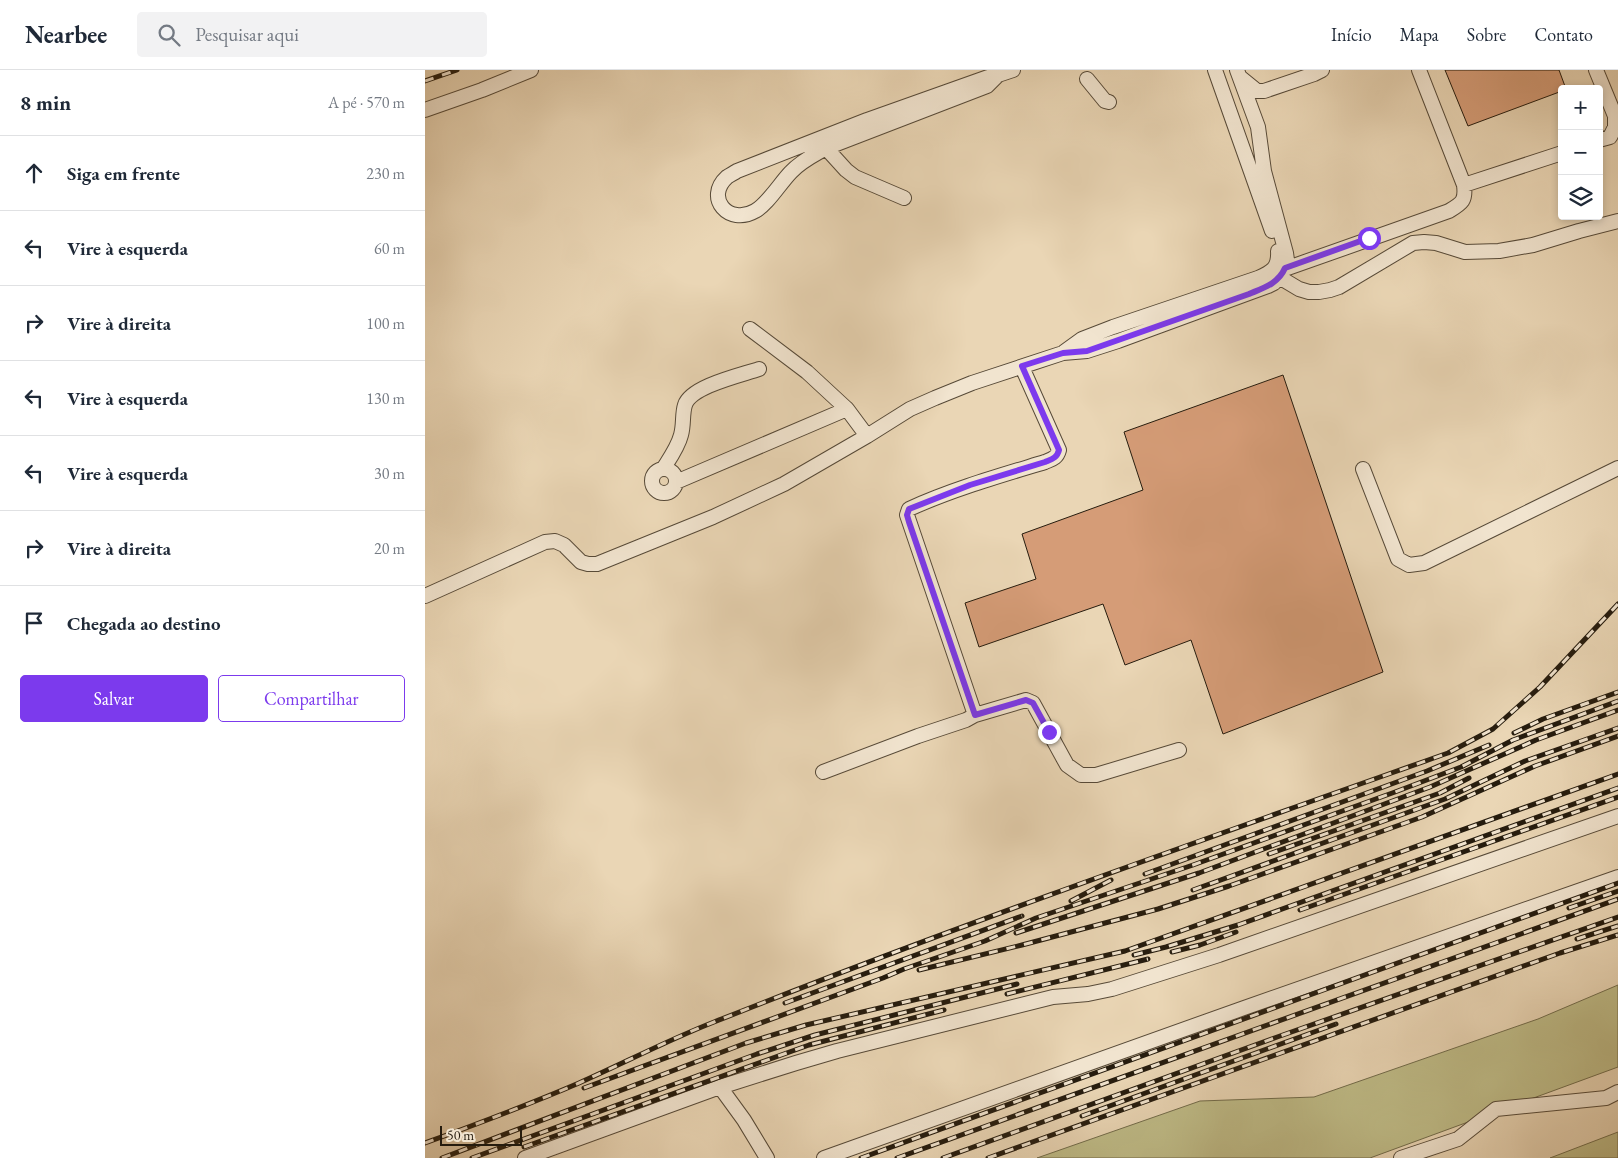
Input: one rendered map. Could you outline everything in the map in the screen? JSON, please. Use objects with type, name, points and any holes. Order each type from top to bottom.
[{"type":"lane","points":[[425,110],[531,70]]},
{"type":"lane","points":[[998,75],[987,86],[827,148],[808,158],[792,170],[761,207],[754,212],[735,215],[725,211],[720,205],[718,197],[720,187],[726,178],[737,171],[867,120],[988,77],[1013,70]]},
{"type":"lane","points":[[1215,70],[1275,238],[1279,255],[1278,271]]},
{"type":"lane","points":[[1239,74],[1257,91],[1264,91],[1322,70]]},
{"type":"lane","points":[[425,596],[545,542],[555,541],[564,545],[581,562],[597,564],[713,517],[783,484],[910,409],[972,383],[1063,353],[1082,339],[1113,326],[1258,278],[1449,211],[1460,204],[1465,195],[1464,185],[1419,70]]},
{"type":"lane","points":[[1596,70],[1615,116],[1615,127],[1610,137],[1603,139]]},
{"type":"lane","points":[[1239,74],[1257,126],[1264,171],[1285,246],[1287,260],[1278,271]]},
{"type":"lane","points":[[1087,79],[1105,101],[1109,102]]},
{"type":"lane","points":[[827,148],[845,170],[855,177],[904,198]]},
{"type":"lane","points":[[1464,185],[1558,153]]},
{"type":"lane","points":[[1278,271],[1299,289],[1319,292],[1339,287],[1413,243],[1436,243],[1465,252],[1499,251],[1533,245],[1618,221]]},
{"type":"lane","points":[[1407,225],[1413,243]]},
{"type":"lane","points":[[750,329],[807,372],[847,409],[867,436]]},
{"type":"lane","points":[[975,715],[907,515],[909,509],[970,485],[1055,458],[1059,450],[1022,366]]},
{"type":"lane","points":[[663,469],[671,471],[676,478],[673,489],[665,493],[661,493],[655,488],[653,476],[656,472],[663,469],[675,449],[681,435],[685,403],[692,394],[702,388],[759,370]]},
{"type":"lane","points":[[676,482],[847,409]]},
{"type":"lane","points":[[1363,469],[1398,559],[1409,565],[1424,563],[1618,468]]},
{"type":"lane","points":[[823,772],[966,720],[975,715],[1026,700],[1033,703],[1067,764],[1081,775],[1096,775],[1179,750]]},
{"type":"lane","points":[[525,1158],[720,1088],[837,1051],[1053,997],[1089,994],[1112,989],[1219,955],[1618,816]]},
{"type":"lane","points":[[824,1158],[1618,877]]},
{"type":"lane","points":[[720,1088],[767,1158]]},
{"type":"lane","points":[[1401,1158],[1458,1139],[1496,1109],[1606,1098],[1618,1092]]},
{"type":"shaded area","points":[[1618,985],[1618,1067],[1370,1158],[1037,1158],[1200,1101],[1314,1097],[1538,1019]]},
{"type":"shaded area","points":[[1618,1132],[1618,1158],[1550,1158]]},
{"type":"building","points":[[1445,70],[1559,70],[1565,85],[1558,85],[1558,92],[1468,126]]},
{"type":"building","points":[[1283,375],[1383,672],[1223,734],[1191,640],[1125,665],[1103,604],[979,647],[965,603],[1036,579],[1022,534],[1143,490],[1124,432]]},
{"type":"railway","points":[[425,81],[457,70]]},
{"type":"railway","points":[[425,1143],[560,1091],[697,1029],[805,986],[1079,884],[1448,753],[1493,729],[1540,687],[1618,604]]},
{"type":"railway","points":[[1514,733],[1543,719],[1618,692]]},
{"type":"railway","points":[[584,1088],[904,969],[985,941],[1036,918],[1193,865],[1395,792],[1461,767],[1513,740],[1618,701]]},
{"type":"railway","points":[[1016,933],[1199,873],[1430,787],[1536,740],[1618,710]]},
{"type":"railway","points":[[1193,890],[1445,799],[1525,761],[1618,728]]},
{"type":"railway","points":[[919,970],[1158,909],[1229,886],[1422,817],[1535,766],[1618,736]]},
{"type":"railway","points":[[1145,874],[1427,771],[1489,745]]},
{"type":"railway","points":[[442,1158],[746,1043],[806,1025],[1125,951],[1618,774]]},
{"type":"railway","points":[[1269,854],[1440,793],[1469,778]]},
{"type":"railway","points":[[1134,955],[1238,925],[1618,788]]},
{"type":"railway","points":[[1300,910],[1618,797]]},
{"type":"railway","points":[[1071,901],[1111,880]]},
{"type":"railway","points":[[861,1158],[1618,883]]},
{"type":"railway","points":[[1569,908],[1618,891]]},
{"type":"railway","points":[[897,1158],[1618,899]]},
{"type":"railway","points":[[785,1003],[1022,916]]},
{"type":"railway","points":[[943,1158],[1280,1036],[1618,917]]},
{"type":"railway","points":[[1577,939],[1618,926]]},
{"type":"railway","points":[[1172,952],[1200,945],[1236,932]]},
{"type":"railway","points":[[988,1158],[1560,953],[1618,935]]},
{"type":"railway","points":[[1007,994],[1148,959]]},
{"type":"railway","points":[[472,1158],[757,1054],[815,1035],[1017,984]]},
{"type":"railway","points":[[524,1147],[809,1045],[944,1010]]},
{"type":"railway","points":[[1082,1116],[1336,1024]]},
{"type":"route","points":[[1049,732],[1033,703],[1026,700],[975,715],[909,522],[907,515],[909,509],[970,485],[1055,458],[1059,450],[1022,366],[1063,353],[1087,351],[1249,294],[1274,283],[1280,278],[1285,268],[1369,238]]}]
